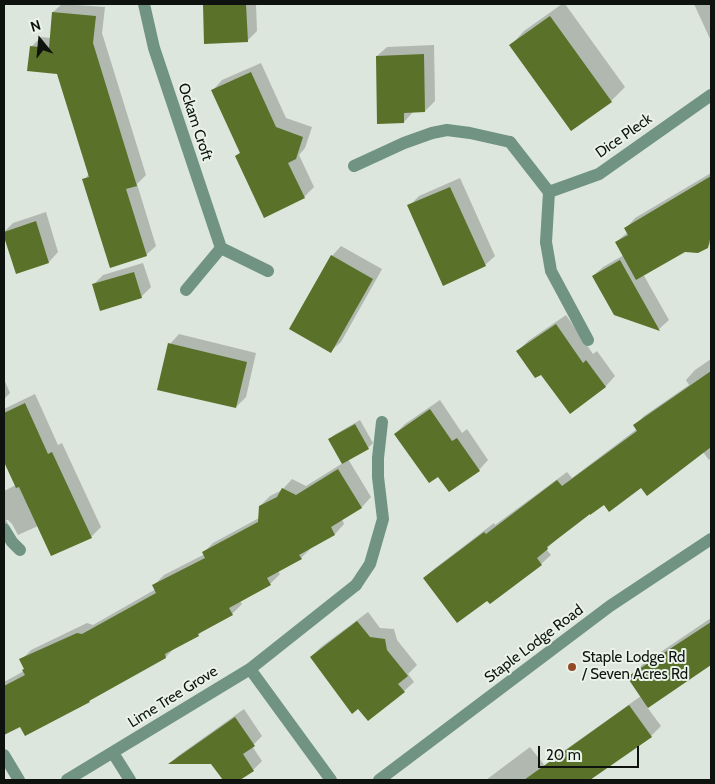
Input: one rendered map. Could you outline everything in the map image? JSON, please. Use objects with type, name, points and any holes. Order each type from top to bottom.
[{"type":"street","name":"Ockam Croft","points":[[144,4],[154,48],[221,248]]},
{"type":"street","name":"Dice Pleck","points":[[550,192],[599,174],[711,95]]},
{"type":"street","points":[[354,166],[404,143],[447,130],[510,142],[550,192],[546,242],[551,271],[588,340]]},
{"type":"street","points":[[186,290],[221,248],[268,272]]},
{"type":"street","name":"Lime Tree Grove","points":[[66,780],[250,669],[356,585],[370,564],[383,519],[378,477],[382,422]]},
{"type":"street","points":[[4,529],[12,542],[20,550]]},
{"type":"street","name":"Staple Lodge Road","points":[[380,780],[610,606],[711,539]]},
{"type":"street","points":[[250,669],[331,780]]},
{"type":"street","points":[[113,752],[130,780]]},
{"type":"street","points":[[4,755],[19,780]]},
{"type":"building","points":[[203,4],[246,4],[248,42],[204,44]]},
{"type":"building","points":[[52,12],[96,16],[93,43],[137,186],[126,189],[147,256],[110,268],[82,179],[89,177],[57,74],[27,71],[30,46],[49,48]]},
{"type":"building","points":[[550,16],[612,102],[571,131],[509,45]]},
{"type":"building","points":[[424,54],[425,112],[404,113],[404,123],[377,124],[376,56]]},
{"type":"building","points":[[251,72],[276,127],[303,137],[296,159],[288,163],[305,198],[264,218],[235,156],[240,153],[211,90]]},
{"type":"building","points":[[711,176],[711,235],[708,248],[698,253],[685,252],[636,280],[615,242],[628,235],[624,228]]},
{"type":"building","points":[[450,187],[486,266],[443,286],[407,205]]},
{"type":"building","points":[[36,221],[49,263],[16,274],[4,232]]},
{"type":"building","points":[[331,255],[373,279],[331,353],[289,329]]},
{"type":"building","points":[[620,260],[660,331],[614,315],[592,276]]},
{"type":"building","points":[[134,272],[142,298],[100,311],[92,284]]},
{"type":"building","points":[[556,324],[583,363],[586,360],[606,387],[570,414],[541,375],[535,378],[516,351]]},
{"type":"building","points":[[168,343],[247,362],[236,408],[157,390]]},
{"type":"building","points":[[711,371],[711,447],[647,496],[641,488],[609,512],[604,505],[590,514],[547,547],[548,549],[537,558],[542,565],[490,604],[487,601],[457,623],[423,578],[484,532],[486,534],[557,480],[562,486],[637,431],[633,425]]},
{"type":"building","points":[[25,403],[48,454],[52,452],[92,538],[51,556],[19,487],[16,488],[4,462],[4,413]]},
{"type":"building","points":[[430,409],[452,441],[457,438],[480,471],[449,492],[438,477],[429,483],[394,434]]},
{"type":"building","points":[[355,424],[369,449],[342,464],[328,439]]},
{"type":"building","points":[[338,469],[362,508],[331,527],[335,535],[299,555],[302,559],[267,578],[271,585],[229,608],[233,615],[165,654],[166,658],[90,702],[25,736],[20,727],[4,735],[4,686],[25,675],[19,659],[77,633],[82,634],[156,593],[152,585],[205,558],[202,552],[258,522],[259,506],[277,497],[282,488],[296,495]]},
{"type":"building","points":[[357,621],[370,637],[385,639],[387,650],[408,676],[398,684],[405,692],[368,721],[358,709],[352,714],[310,657]]},
{"type":"building","points":[[711,622],[711,665],[648,708],[627,677]]},
{"type":"building","points":[[629,705],[652,737],[590,780],[524,780]]},
{"type":"building","points":[[235,717],[255,746],[243,754],[254,771],[240,780],[223,780],[211,764],[168,764]]},
{"type":"place","name":"Staple Lodge Rd / Seven Acres Rd","points":[[572,667]]}]
